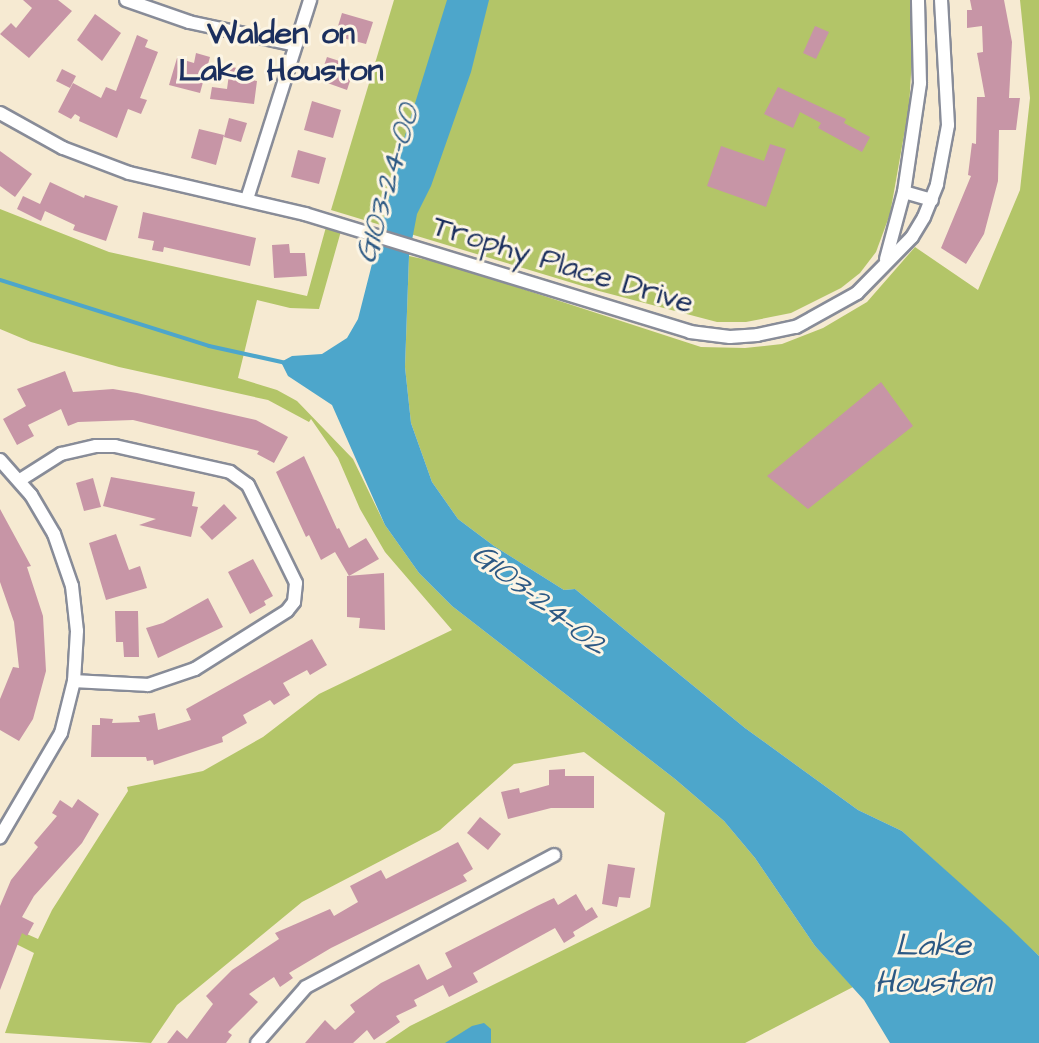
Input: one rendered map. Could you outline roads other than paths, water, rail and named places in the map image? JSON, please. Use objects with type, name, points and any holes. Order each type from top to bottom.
[{"type":"street","points":[[126,0],[189,22],[296,45]]},
{"type":"street","points":[[247,199],[310,0]]},
{"type":"street","points":[[885,262],[904,192],[920,83],[918,0]]},
{"type":"street","points":[[885,262],[912,237],[932,200],[945,148],[949,107],[941,0]]},
{"type":"street","name":"Trophy Place Drive","points":[[0,113],[43,139],[97,162],[144,177],[247,199],[351,228],[700,334],[730,337],[796,327],[857,293],[885,262]]},
{"type":"street","points":[[904,192],[932,200]]},
{"type":"street","points":[[20,480],[61,454],[96,446],[115,446],[230,472],[248,485],[296,583],[296,596],[287,611],[195,669],[138,686],[74,681]]},
{"type":"street","points":[[0,460],[20,480],[43,514],[68,571],[77,631],[74,681],[61,733],[0,837]]},
{"type":"street","points":[[257,1043],[306,987],[554,855]]},
{"type":"water","name":"Lake Houston","points":[[447,0],[489,0],[471,72],[431,186],[417,214],[409,256],[405,367],[411,423],[432,482],[458,519],[564,590],[575,589],[745,728],[858,810],[902,831],[1008,926],[1039,956],[1039,1043],[890,1043],[864,1000],[815,946],[755,858],[724,821],[675,779],[452,606],[419,573],[385,525],[332,405],[288,376],[281,362],[292,356],[322,354],[347,338],[358,319],[403,142]]},
{"type":"water","points":[[484,1023],[491,1029],[491,1043],[445,1043],[472,1026]]},
{"type":"waterway","name":"G103-24-02","points":[[0,280],[209,346],[286,363]]},
{"type":"district","name":"Walden on Lake Houston","points":[[281,54]]},
{"type":"water label","name":"G103-24-00","points":[[388,184]]}]
